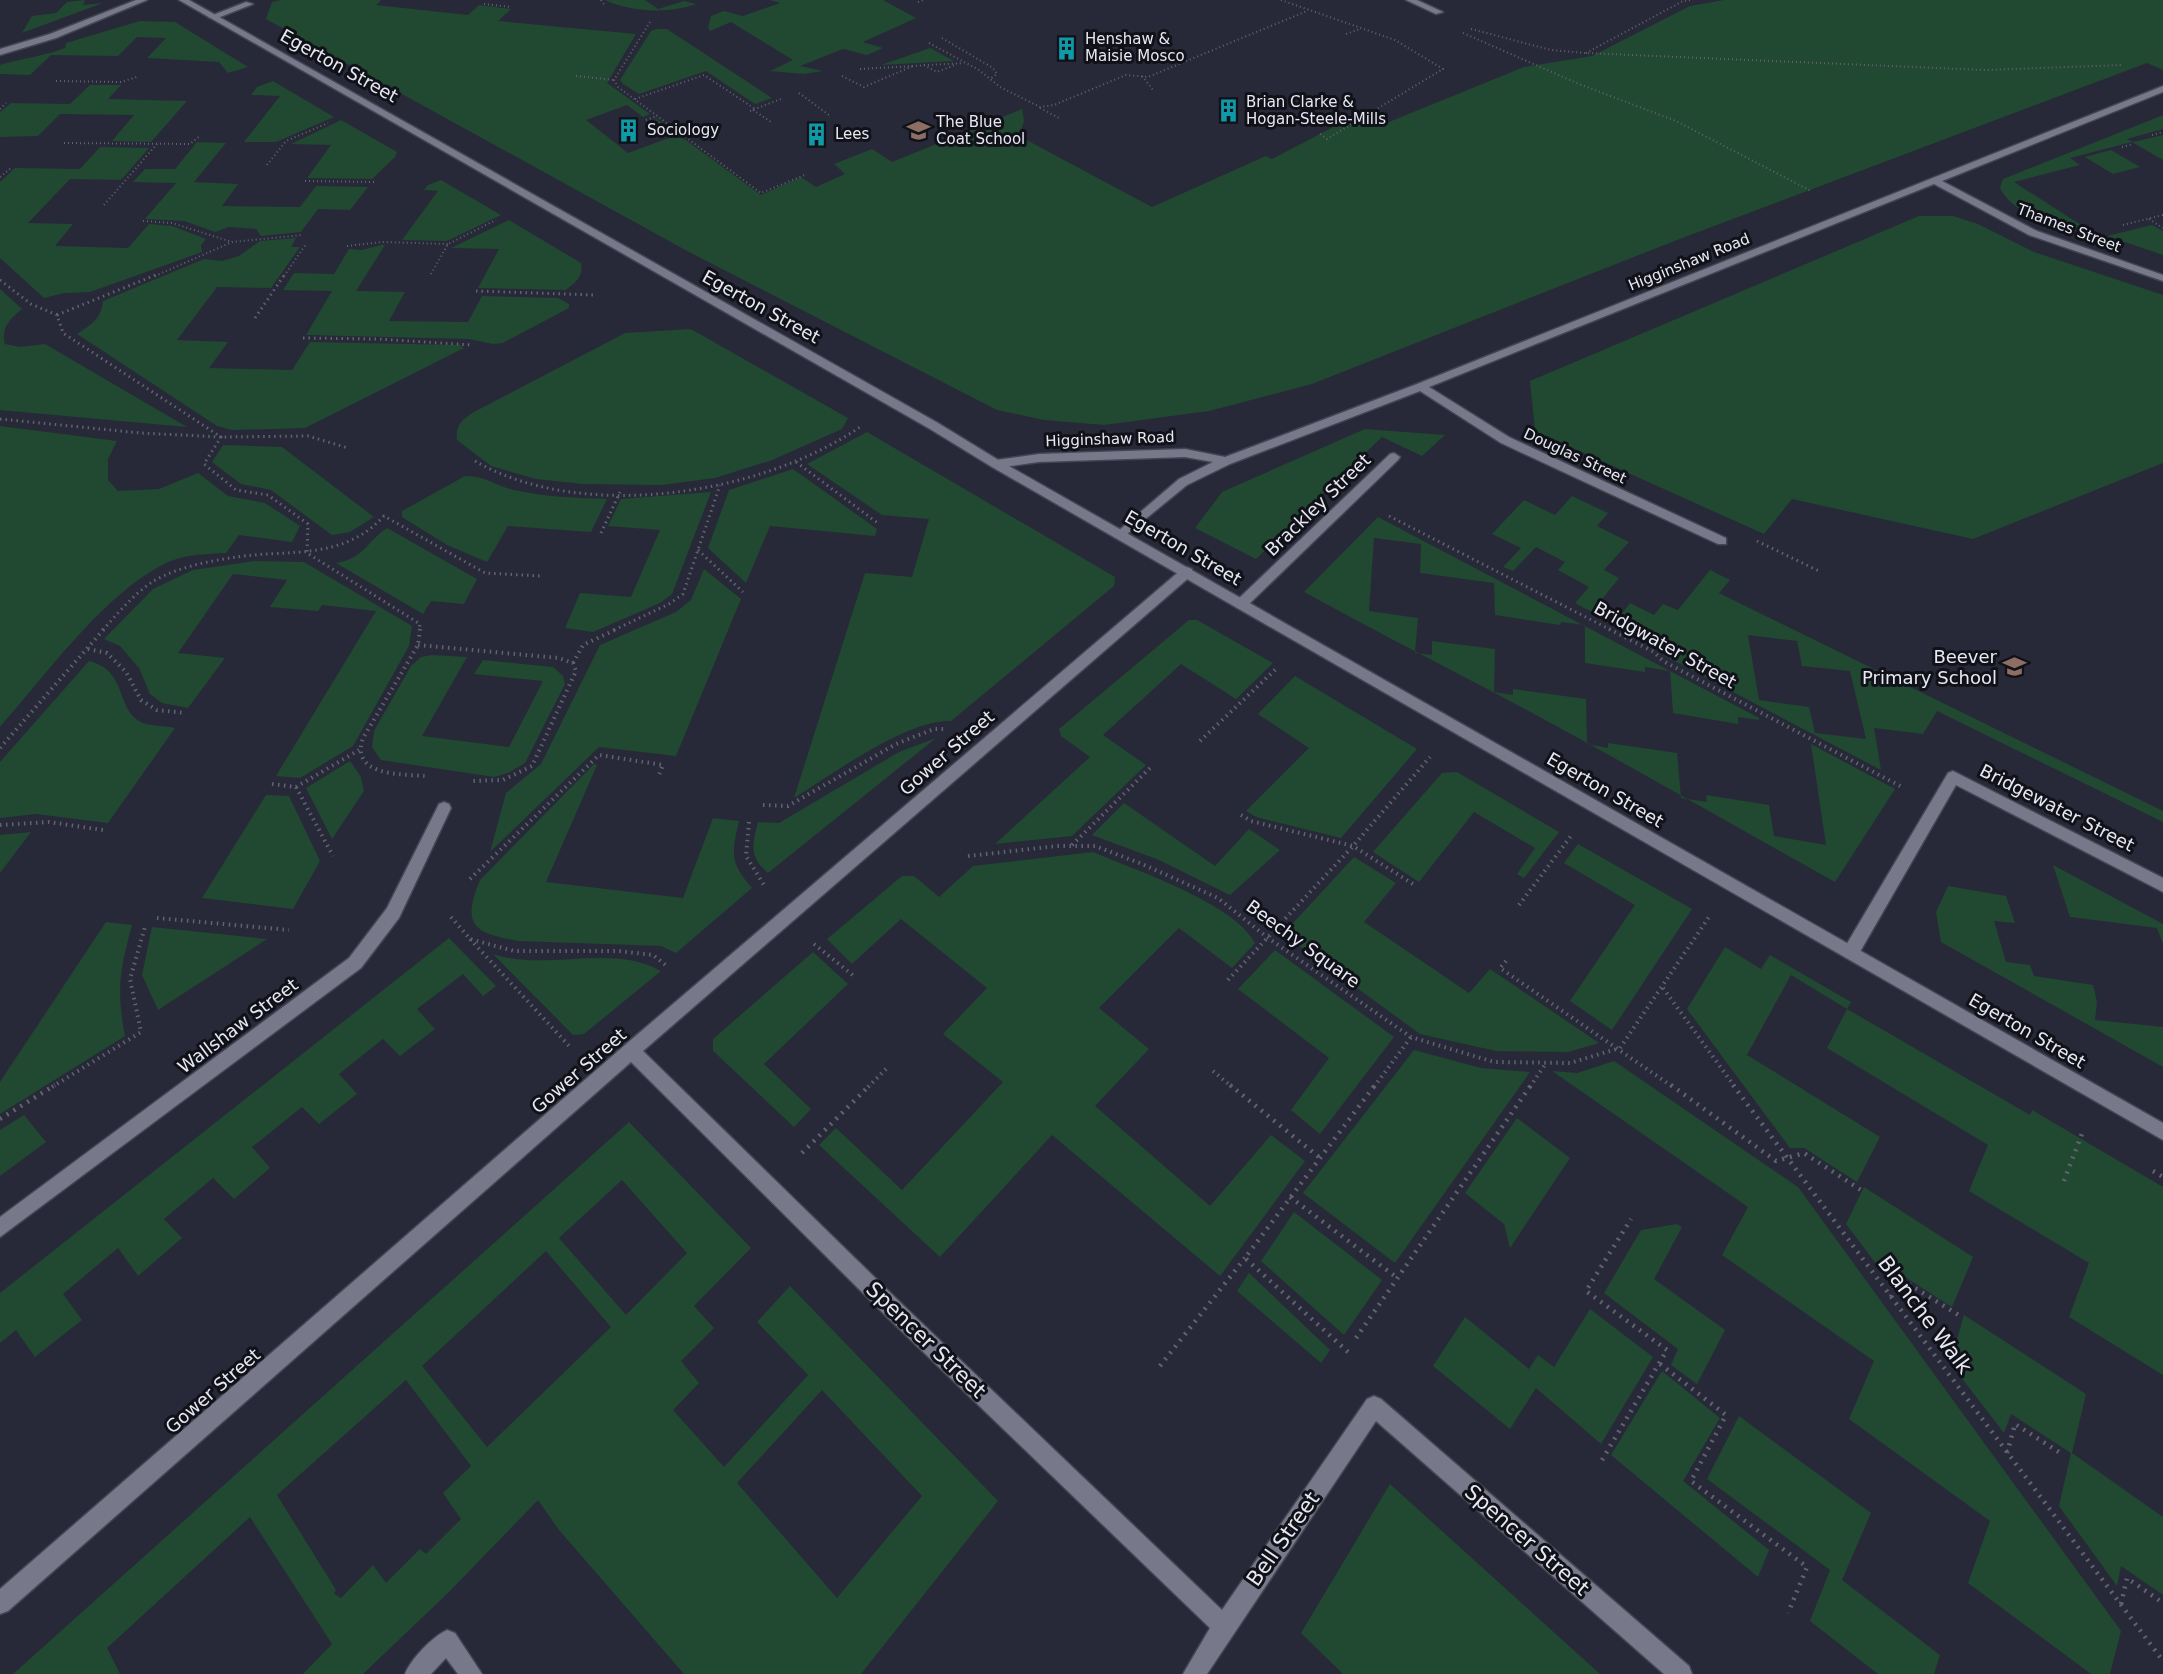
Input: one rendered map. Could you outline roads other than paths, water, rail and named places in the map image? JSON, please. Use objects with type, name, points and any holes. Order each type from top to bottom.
[{"type":"street","points":[[0,52],[63,32],[142,0]]},
{"type":"street","name":"Egerton Street","points":[[183,0],[924,420],[996,464],[2163,1132]]},
{"type":"street","points":[[1410,0],[1438,12]]},
{"type":"street","points":[[212,17],[249,4]]},
{"type":"street","name":"Higginshaw Road","points":[[1121,535],[1183,482],[1226,461],[1421,386],[2163,89]]},
{"type":"street","name":"Thames Street","points":[[1935,181],[2033,233],[2163,278]]},
{"type":"street","name":"Douglas Street","points":[[1421,386],[1439,400],[1505,440],[1722,541]]},
{"type":"street","name":"Higginshaw Road","points":[[996,464],[1039,458],[1185,453],[1226,461]]},
{"type":"street","name":"Brackley Street","points":[[1241,604],[1394,457]]},
{"type":"street","name":"Gower Street","points":[[0,1603],[631,1051],[1187,572]]},
{"type":"street","name":"Bridgewater Street","points":[[1851,952],[1953,777],[2163,885]]},
{"type":"street","name":"Wallshaw Street","points":[[0,1228],[355,963],[393,914],[444,808]]},
{"type":"street","name":"Spencer Street","points":[[631,1051],[904,1320],[1224,1626]]},
{"type":"street","name":"Spencer Street","points":[[1374,1406],[1681,1674]]},
{"type":"street","name":"Bell Street","points":[[1194,1674],[1224,1626],[1374,1406]]},
{"type":"street","points":[[416,1674],[447,1641],[471,1674]]},
{"type":"place","name":"Henshaw & Maisie Mosco","points":[[1067,48]]},
{"type":"place","name":"Brian Clarke & Hogan-Steele-Mills","points":[[1228,111]]},
{"type":"place","name":"Sociology","points":[[629,130]]},
{"type":"place","name":"The Blue Coat School","points":[[918,131]]},
{"type":"place","name":"Lees","points":[[817,134]]},
{"type":"place","name":"Beever Primary School","points":[[2015,667]]}]
